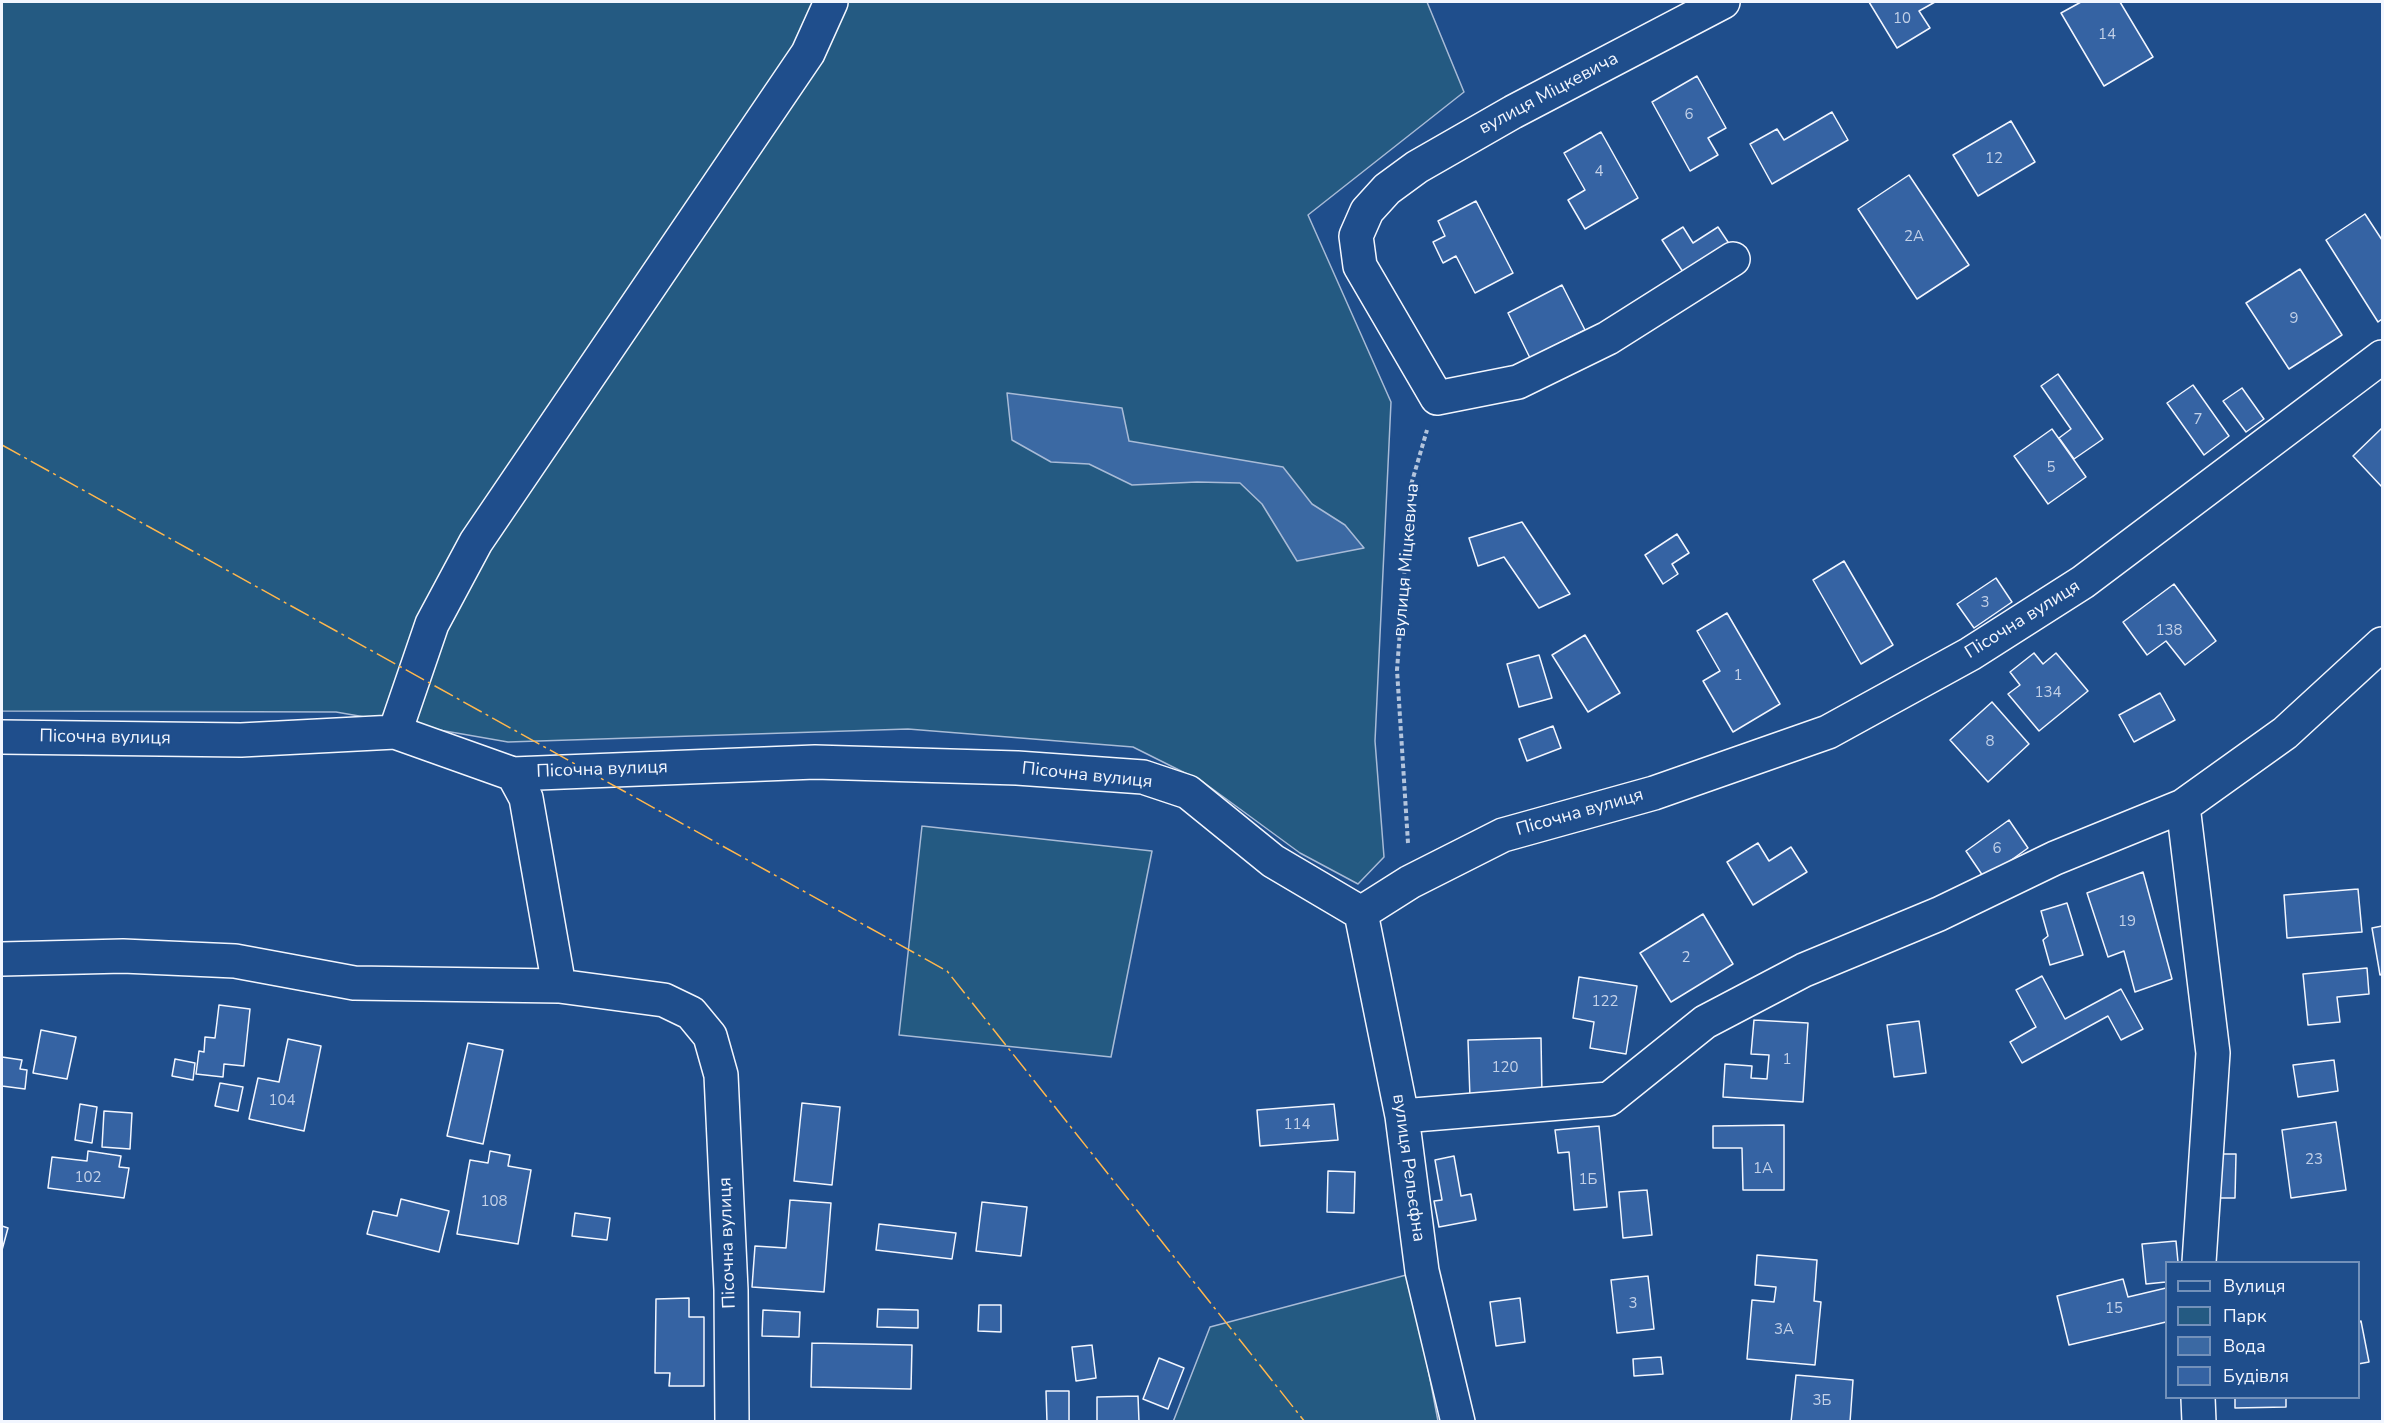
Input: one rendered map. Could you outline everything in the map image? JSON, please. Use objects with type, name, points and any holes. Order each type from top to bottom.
[{"type":"street","points":[[395,732],[432,624],[476,542],[808,53],[831,2]]},
{"type":"street","name":"вулиця Міцкевича","points":[[1437,398],[1360,266],[1356,236],[1367,211],[1387,189],[1418,167],[1513,112],[1723,2]]},
{"type":"street","points":[[1437,398],[1518,382],[1608,338],[1733,259]]},
{"type":"street","name":"Пісочна вулиця","points":[[2,737],[242,740],[395,732],[513,774],[815,762],[1017,768],[1143,777],[1188,792],[1273,861],[1361,914],[1410,882],[1503,835],[1654,793],[1828,732],[1970,654],[2083,582],[2382,357]]},
{"type":"street","points":[[1402,1116],[1610,1099],[1705,1022],[1804,970],[1939,914],[2055,858],[2183,806],[2284,733],[2382,644]]},
{"type":"street","points":[[513,774],[526,798],[559,986]]},
{"type":"street","points":[[2183,806],[2213,1053],[2199,1261]]},
{"type":"street","name":"вулиця Рельєфна","points":[[1361,914],[1402,1116],[1422,1271],[1458,1422]]},
{"type":"street","name":"Пісочна вулиця","points":[[2,959],[123,956],[235,961],[354,983],[559,986],[664,1000],[691,1013],[710,1036],[721,1076],[731,1290],[732,1422]]},
{"type":"street","points":[[2198,1399],[2199,1422]]},
{"type":"path","name":"вулиця Міцкевича","points":[[1410,882],[1397,670],[1412,485],[1437,398]]},
{"type":"green space","points":[[2,2],[1427,2],[1464,92],[1308,215],[1391,402],[1375,741],[1384,857],[1358,884],[1300,853],[1203,782],[1133,747],[908,729],[508,742],[336,712],[2,711]]},
{"type":"green space","points":[[922,826],[1152,851],[1111,1057],[899,1035]]},
{"type":"green space","points":[[1410,1274],[1438,1421],[1173,1422],[1210,1327]]},
{"type":"water","points":[[1007,393],[1122,408],[1129,441],[1283,467],[1312,504],[1345,525],[1364,548],[1297,561],[1262,504],[1240,483],[1132,485],[1089,464],[1051,462],[1012,440]]},
{"type":"building","points":[[1869,2],[1935,2],[1919,11],[1930,28],[1897,48]]},
{"type":"building","points":[[2081,2],[2120,2],[2153,57],[2104,86],[2061,13]]},
{"type":"building","points":[[1697,76],[1726,128],[1708,138],[1718,155],[1690,171],[1652,102]]},
{"type":"building","points":[[1832,112],[1848,140],[1772,184],[1750,144],[1777,129],[1784,140]]},
{"type":"building","points":[[2011,121],[2035,162],[1978,196],[1953,155]]},
{"type":"building","points":[[1601,132],[1638,198],[1585,229],[1568,200],[1585,190],[1564,153]]},
{"type":"building","points":[[1909,175],[1969,265],[1917,299],[1858,209]]},
{"type":"building","points":[[1476,201],[1513,273],[1475,293],[1456,256],[1443,263],[1433,242],[1445,236],[1438,221]]},
{"type":"building","points":[[2365,214],[2382,240],[2382,319],[2378,322],[2326,240]]},
{"type":"building","points":[[1683,227],[1693,243],[1718,227],[1730,245],[1685,275],[1662,240]]},
{"type":"building","points":[[2300,269],[2342,335],[2289,369],[2246,303]]},
{"type":"building","points":[[1562,285],[1585,330],[1530,358],[1508,313]]},
{"type":"building","points":[[2058,374],[2103,439],[2074,459],[2059,438],[2071,429],[2041,386]]},
{"type":"building","points":[[2193,385],[2229,436],[2204,455],[2167,403]]},
{"type":"building","points":[[2242,388],[2264,419],[2246,432],[2223,401]]},
{"type":"building","points":[[2382,428],[2382,487],[2353,456]]},
{"type":"building","points":[[2052,429],[2086,477],[2048,504],[2014,456]]},
{"type":"building","points":[[1522,522],[1570,594],[1539,608],[1504,557],[1478,566],[1469,538]]},
{"type":"building","points":[[1677,534],[1689,553],[1672,564],[1678,574],[1663,584],[1645,555]]},
{"type":"building","points":[[1844,561],[1893,645],[1861,664],[1813,580]]},
{"type":"building","points":[[1996,578],[2012,602],[1974,628],[1957,604]]},
{"type":"building","points":[[2174,584],[2216,641],[2185,665],[2166,641],[2147,655],[2123,622]]},
{"type":"building","points":[[1727,613],[1780,704],[1733,732],[1703,681],[1720,671],[1697,631]]},
{"type":"building","points":[[1585,635],[1620,693],[1588,712],[1552,655]]},
{"type":"building","points":[[2034,653],[2043,664],[2056,653],[2088,691],[2039,731],[2008,694],[2020,685],[2010,672]]},
{"type":"building","points":[[1539,655],[1552,698],[1519,707],[1507,664]]},
{"type":"building","points":[[2160,693],[2175,720],[2134,742],[2119,715]]},
{"type":"building","points":[[1992,702],[2029,744],[1988,782],[1950,740]]},
{"type":"building","points":[[1553,726],[1561,748],[1527,761],[1519,739]]},
{"type":"building","points":[[2009,820],[2028,848],[1985,879],[1966,851]]},
{"type":"building","points":[[1758,843],[1769,861],[1791,847],[1807,872],[1753,905],[1727,862]]},
{"type":"building","points":[[2143,872],[2172,979],[2135,992],[2124,951],[2108,957],[2087,893]]},
{"type":"building","points":[[2358,889],[2362,932],[2287,938],[2284,895]]},
{"type":"building","points":[[2067,903],[2083,955],[2050,965],[2043,940],[2048,936],[2041,911]]},
{"type":"building","points":[[1703,914],[1733,964],[1671,1002],[1640,953]]},
{"type":"building","points":[[2382,926],[2382,974],[2380,975],[2372,928]]},
{"type":"building","points":[[2367,968],[2369,994],[2337,997],[2340,1022],[2308,1025],[2303,974]]},
{"type":"building","points":[[2042,976],[2065,1019],[2121,989],[2143,1029],[2121,1040],[2108,1016],[2022,1063],[2010,1042],[2036,1027],[2016,990]]},
{"type":"building","points":[[1579,977],[1637,986],[1626,1054],[1590,1048],[1594,1022],[1573,1018]]},
{"type":"building","points":[[219,1005],[250,1009],[244,1066],[224,1064],[223,1077],[196,1074],[199,1051],[204,1052],[205,1037],[215,1038]]},
{"type":"building","points":[[1754,1020],[1808,1023],[1803,1102],[1723,1097],[1725,1064],[1752,1066],[1751,1078],[1767,1079],[1769,1055],[1751,1054]]},
{"type":"building","points":[[1919,1021],[1926,1073],[1894,1077],[1887,1025]]},
{"type":"building","points":[[41,1030],[76,1037],[67,1079],[33,1073]]},
{"type":"building","points":[[1541,1038],[1542,1096],[1470,1098],[1468,1040]]},
{"type":"building","points":[[288,1039],[321,1046],[304,1131],[249,1119],[258,1078],[279,1082]]},
{"type":"building","points":[[468,1043],[503,1050],[483,1144],[447,1136]]},
{"type":"building","points":[[2,1057],[22,1060],[20,1069],[27,1070],[25,1089],[2,1086]]},
{"type":"building","points":[[175,1059],[195,1063],[193,1080],[172,1076]]},
{"type":"building","points":[[2334,1060],[2338,1091],[2298,1097],[2293,1065]]},
{"type":"building","points":[[220,1083],[243,1087],[238,1111],[215,1106]]},
{"type":"building","points":[[802,1103],[840,1107],[832,1185],[794,1181]]},
{"type":"building","points":[[80,1104],[97,1107],[92,1143],[75,1140]]},
{"type":"building","points":[[1334,1104],[1338,1140],[1260,1146],[1257,1110]]},
{"type":"building","points":[[104,1111],[132,1113],[130,1149],[102,1147]]},
{"type":"building","points":[[2336,1122],[2346,1190],[2291,1198],[2282,1130]]},
{"type":"building","points":[[1784,1125],[1784,1190],[1743,1190],[1742,1148],[1713,1148],[1713,1126]]},
{"type":"building","points":[[1599,1126],[1607,1207],[1574,1210],[1569,1152],[1558,1153],[1555,1130]]},
{"type":"building","points":[[88,1151],[121,1156],[119,1167],[129,1168],[124,1198],[48,1188],[52,1157],[87,1161]]},
{"type":"building","points":[[490,1151],[510,1155],[508,1166],[531,1170],[518,1244],[457,1234],[470,1160],[488,1163]]},
{"type":"building","points":[[2218,1154],[2236,1154],[2235,1198],[2216,1198]]},
{"type":"building","points":[[1454,1156],[1461,1196],[1471,1194],[1476,1220],[1439,1227],[1434,1201],[1442,1200],[1435,1160]]},
{"type":"building","points":[[1328,1171],[1355,1172],[1354,1213],[1327,1212]]},
{"type":"building","points":[[1647,1190],[1652,1235],[1623,1238],[1619,1192]]},
{"type":"building","points":[[401,1199],[449,1211],[439,1252],[367,1234],[373,1211],[397,1216]]},
{"type":"building","points":[[790,1200],[831,1203],[824,1292],[752,1287],[755,1246],[786,1248]]},
{"type":"building","points":[[982,1202],[1027,1207],[1021,1256],[976,1251]]},
{"type":"building","points":[[575,1213],[610,1218],[607,1240],[572,1236]]},
{"type":"building","points":[[879,1224],[956,1233],[952,1259],[876,1250]]},
{"type":"building","points":[[2,1226],[8,1228],[2,1250]]},
{"type":"building","points":[[2176,1241],[2178,1261],[2165,1261],[2165,1282],[2146,1284],[2142,1244]]},
{"type":"building","points":[[1757,1255],[1817,1260],[1814,1301],[1821,1302],[1815,1365],[1747,1359],[1752,1300],[1774,1302],[1776,1287],[1755,1285]]},
{"type":"building","points":[[1648,1276],[1654,1329],[1617,1333],[1611,1280]]},
{"type":"building","points":[[2123,1279],[2128,1297],[2165,1288],[2165,1322],[2069,1345],[2057,1296]]},
{"type":"building","points":[[689,1298],[689,1317],[704,1317],[704,1386],[669,1386],[670,1373],[655,1373],[656,1299]]},
{"type":"building","points":[[1520,1298],[1525,1342],[1496,1346],[1490,1302]]},
{"type":"building","points":[[979,1305],[1001,1305],[1001,1332],[978,1331]]},
{"type":"building","points":[[878,1309],[918,1310],[918,1328],[877,1327]]},
{"type":"building","points":[[763,1310],[800,1312],[799,1337],[762,1336]]},
{"type":"building","points":[[2360,1321],[2369,1362],[2360,1364]]},
{"type":"building","points":[[812,1343],[912,1345],[911,1389],[811,1387]]},
{"type":"building","points":[[1092,1345],[1096,1378],[1076,1381],[1072,1347]]},
{"type":"building","points":[[1661,1357],[1663,1374],[1634,1376],[1633,1359]]},
{"type":"building","points":[[1159,1358],[1184,1368],[1168,1409],[1143,1399]]},
{"type":"building","points":[[1796,1375],[1853,1380],[1850,1422],[1791,1422]]},
{"type":"building","points":[[1046,1391],[1069,1391],[1069,1422],[1047,1422]]},
{"type":"building","points":[[1138,1396],[1139,1422],[1097,1422],[1097,1397]]},
{"type":"building","points":[[2235,1399],[2286,1399],[2286,1407],[2235,1408]]},
{"type":"power","points":[[2,445],[947,971],[1305,1422]]}]
